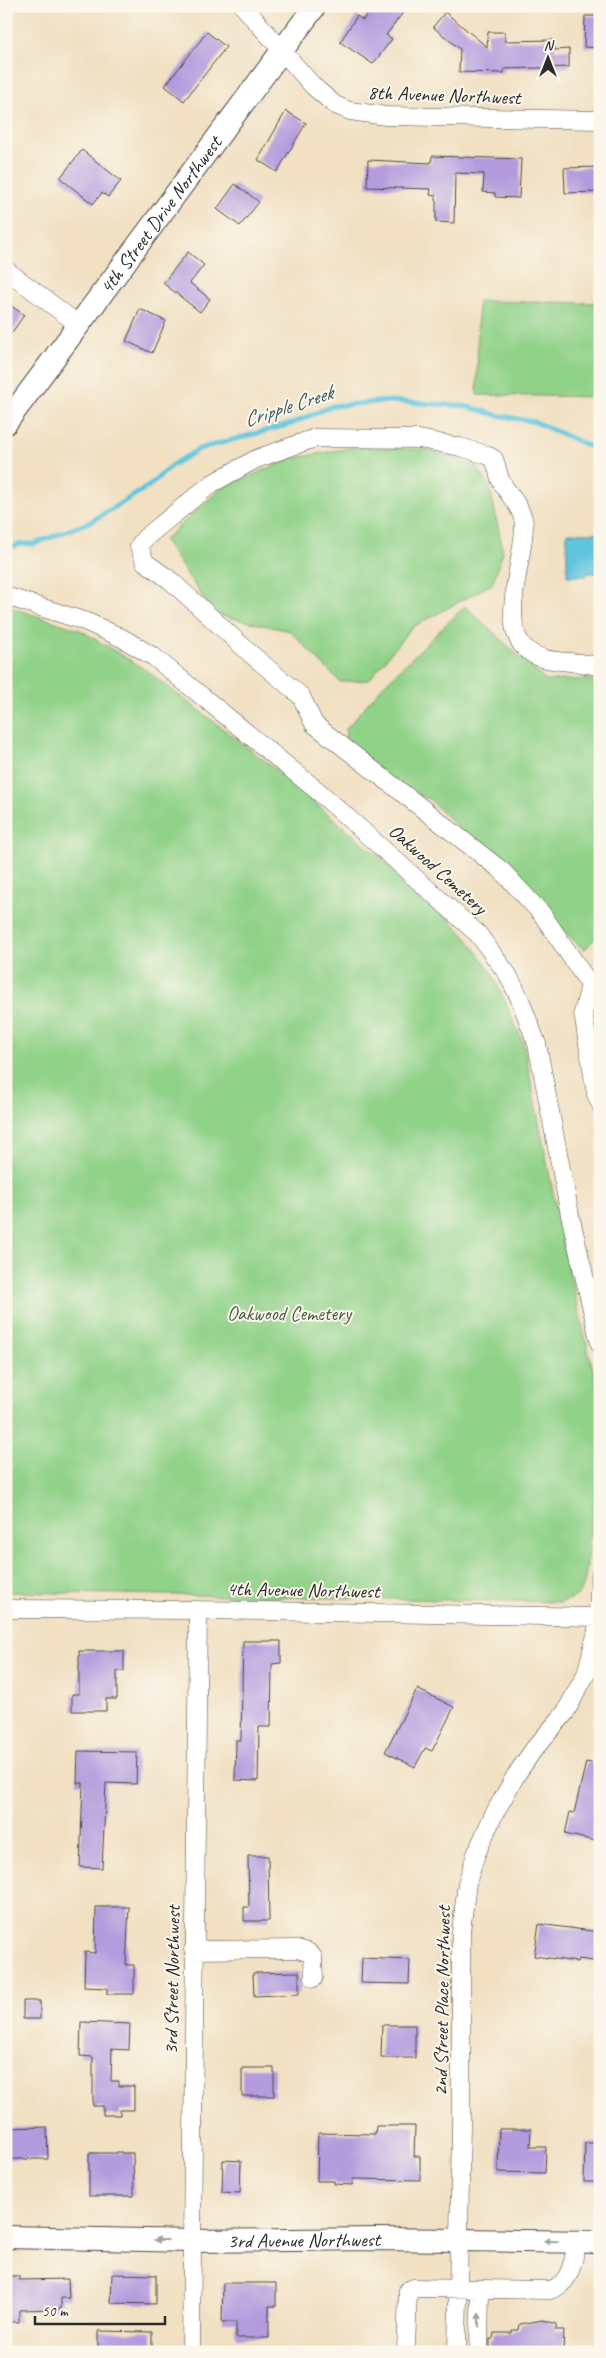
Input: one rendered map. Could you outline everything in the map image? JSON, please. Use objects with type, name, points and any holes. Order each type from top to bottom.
[{"type":"main road","name":"4th Street Drive Northwest","points":[[6,423],[315,6]]},
{"type":"main road","name":"3rd Avenue Northwest","points":[[6,2237],[192,2241],[458,2240],[600,2242]]},
{"type":"street","name":"8th Avenue Northwest","points":[[243,6],[281,52],[313,86],[335,104],[350,112],[386,116],[600,120]]},
{"type":"street","points":[[6,270],[79,325]]},
{"type":"street","points":[[600,667],[569,661],[550,661],[535,655],[524,647],[516,634],[513,608],[524,523],[520,509],[509,496],[500,478],[494,459],[460,447],[420,439],[315,438],[256,459],[211,484],[145,538],[139,546],[145,562],[170,580],[252,655],[301,696],[314,724],[501,870],[542,914],[590,984],[583,1013],[596,1094],[600,1103]]},
{"type":"street","name":"Oakwood Cemetery","points":[[10,598],[87,622],[122,638],[154,658],[310,785],[398,861],[483,940],[508,975],[519,997],[537,1044],[570,1215],[600,1344]]},
{"type":"street","points":[[598,1617],[600,1576]]},
{"type":"street","name":"4th Avenue Northwest","points":[[6,1609],[198,1610],[598,1617]]},
{"type":"street","name":"3rd Street Northwest","points":[[191,2352],[198,1610]]},
{"type":"street","name":"2nd Street Place Northwest","points":[[457,2352],[461,2124],[461,1932],[467,1883],[476,1854],[492,1816],[516,1775],[571,1704],[586,1674],[593,1653],[598,1617]]},
{"type":"street","points":[[194,1950],[297,1950],[308,1952],[313,1957],[314,1978]]},
{"type":"street","points":[[406,2352],[408,2290],[413,2288],[550,2290],[559,2288],[570,2270],[577,2242]]},
{"type":"street","points":[[479,2352],[480,2289]]},
{"type":"green space","points":[[478,301],[600,303],[600,397],[477,395]]},
{"type":"green space","points":[[355,447],[428,450],[476,466],[490,487],[503,552],[492,584],[411,628],[369,680],[340,682],[290,631],[214,614],[164,540],[220,489],[290,459]]},
{"type":"green space","name":"Oakwood Cemetery","points":[[6,606],[80,630],[146,670],[265,761],[434,903],[467,938],[491,971],[523,1042],[566,1258],[600,1399],[600,1453],[585,1579],[578,1595],[561,1602],[6,1592]]},
{"type":"green space","points":[[465,606],[546,681],[590,679],[600,687],[600,933],[584,950],[429,799],[390,783],[345,746],[346,729],[381,688]]},
{"type":"water","points":[[567,533],[600,533],[600,573],[587,573],[586,576],[567,576]]},
{"type":"building","points":[[373,6],[408,6],[386,35],[392,39],[373,64],[340,42],[357,16],[363,20]]},
{"type":"building","points":[[445,12],[487,47],[488,32],[505,32],[505,41],[554,40],[555,50],[569,49],[569,67],[504,69],[504,73],[459,72],[460,49],[433,27]]},
{"type":"building","points":[[585,16],[600,16],[600,48],[584,47]]},
{"type":"building","points":[[207,32],[226,47],[184,101],[165,86]]},
{"type":"building","points":[[286,111],[306,123],[277,172],[258,160]]},
{"type":"building","points":[[82,150],[121,181],[108,197],[102,193],[93,204],[60,178]]},
{"type":"building","points":[[432,156],[521,159],[519,198],[495,197],[495,193],[483,192],[484,174],[455,173],[454,223],[436,222],[436,196],[430,195],[431,189],[367,187],[368,160],[431,163]]},
{"type":"building","points":[[600,167],[600,192],[565,193],[564,168]]},
{"type":"building","points":[[235,184],[259,202],[240,226],[217,209]]},
{"type":"building","points":[[188,252],[204,265],[190,283],[210,299],[200,312],[163,283]]},
{"type":"building","points":[[6,302],[24,315],[6,341]]},
{"type":"building","points":[[140,309],[166,321],[152,353],[126,341]]},
{"type":"building","points":[[243,1641],[281,1641],[281,1663],[272,1664],[271,1727],[259,1727],[258,1781],[235,1780],[236,1740],[241,1740]]},
{"type":"building","points":[[79,1651],[124,1651],[124,1671],[117,1671],[117,1699],[106,1699],[106,1711],[72,1711],[72,1694],[79,1694]]},
{"type":"building","points":[[417,1689],[454,1707],[432,1751],[425,1748],[415,1767],[385,1752]]},
{"type":"building","points":[[78,1751],[137,1752],[136,1784],[106,1783],[102,1868],[80,1867],[83,1783],[77,1783]]},
{"type":"building","points":[[586,1762],[600,1765],[600,1842],[565,1834],[570,1812],[574,1813]]},
{"type":"building","points":[[248,1856],[268,1856],[269,1921],[244,1921],[244,1907],[249,1907]]},
{"type":"building","points":[[96,1907],[129,1907],[126,1965],[134,1965],[134,1994],[107,1994],[107,1988],[84,1987],[85,1952],[95,1953]]},
{"type":"building","points":[[539,1924],[600,1932],[600,1962],[578,1959],[577,1962],[534,1956]]},
{"type":"building","points":[[362,1958],[410,1960],[409,1984],[361,1983]]},
{"type":"building","points":[[299,1972],[299,1994],[254,1996],[253,1973]]},
{"type":"building","points":[[23,2001],[40,2001],[40,2019],[23,2019]]},
{"type":"building","points":[[81,2022],[130,2024],[129,2050],[112,2049],[111,2081],[119,2081],[119,2086],[134,2086],[134,2110],[120,2110],[120,2115],[103,2115],[103,2106],[93,2106],[93,2057],[80,2056]]},
{"type":"building","points":[[382,2025],[415,2025],[415,2058],[381,2058]]},
{"type":"building","points":[[242,2068],[274,2068],[274,2096],[242,2096]]},
{"type":"building","points":[[376,2126],[415,2126],[414,2156],[420,2156],[420,2180],[353,2179],[352,2185],[334,2184],[334,2181],[317,2181],[318,2133],[375,2134]]},
{"type":"building","points":[[47,2127],[48,2159],[6,2159],[6,2128]]},
{"type":"building","points":[[499,2129],[531,2129],[530,2147],[546,2147],[545,2173],[498,2172]]},
{"type":"building","points":[[585,2143],[600,2143],[600,2182],[584,2182]]},
{"type":"building","points":[[89,2153],[133,2153],[134,2196],[89,2196]]},
{"type":"building","points":[[223,2160],[241,2161],[240,2193],[222,2192]]},
{"type":"building","points":[[112,2274],[156,2275],[156,2304],[111,2303]]},
{"type":"building","points":[[6,2276],[19,2276],[19,2280],[68,2279],[69,2298],[61,2298],[61,2309],[19,2310],[19,2322],[6,2322]]},
{"type":"building","points":[[223,2283],[276,2283],[276,2306],[269,2306],[269,2338],[236,2338],[236,2322],[222,2322]]},
{"type":"building","points":[[543,2320],[556,2324],[556,2330],[564,2330],[563,2352],[490,2352],[490,2339],[493,2339],[494,2333],[512,2333],[512,2330],[519,2330],[520,2324]]},
{"type":"building","points":[[98,2331],[152,2332],[152,2352],[107,2352],[107,2348],[98,2347]]},
{"type":"waterway","name":"Cripple Creek","points":[[6,548],[22,544],[34,544],[92,521],[149,486],[172,465],[199,449],[291,424],[332,406],[389,401],[465,406],[497,415],[535,422],[600,451]]}]
